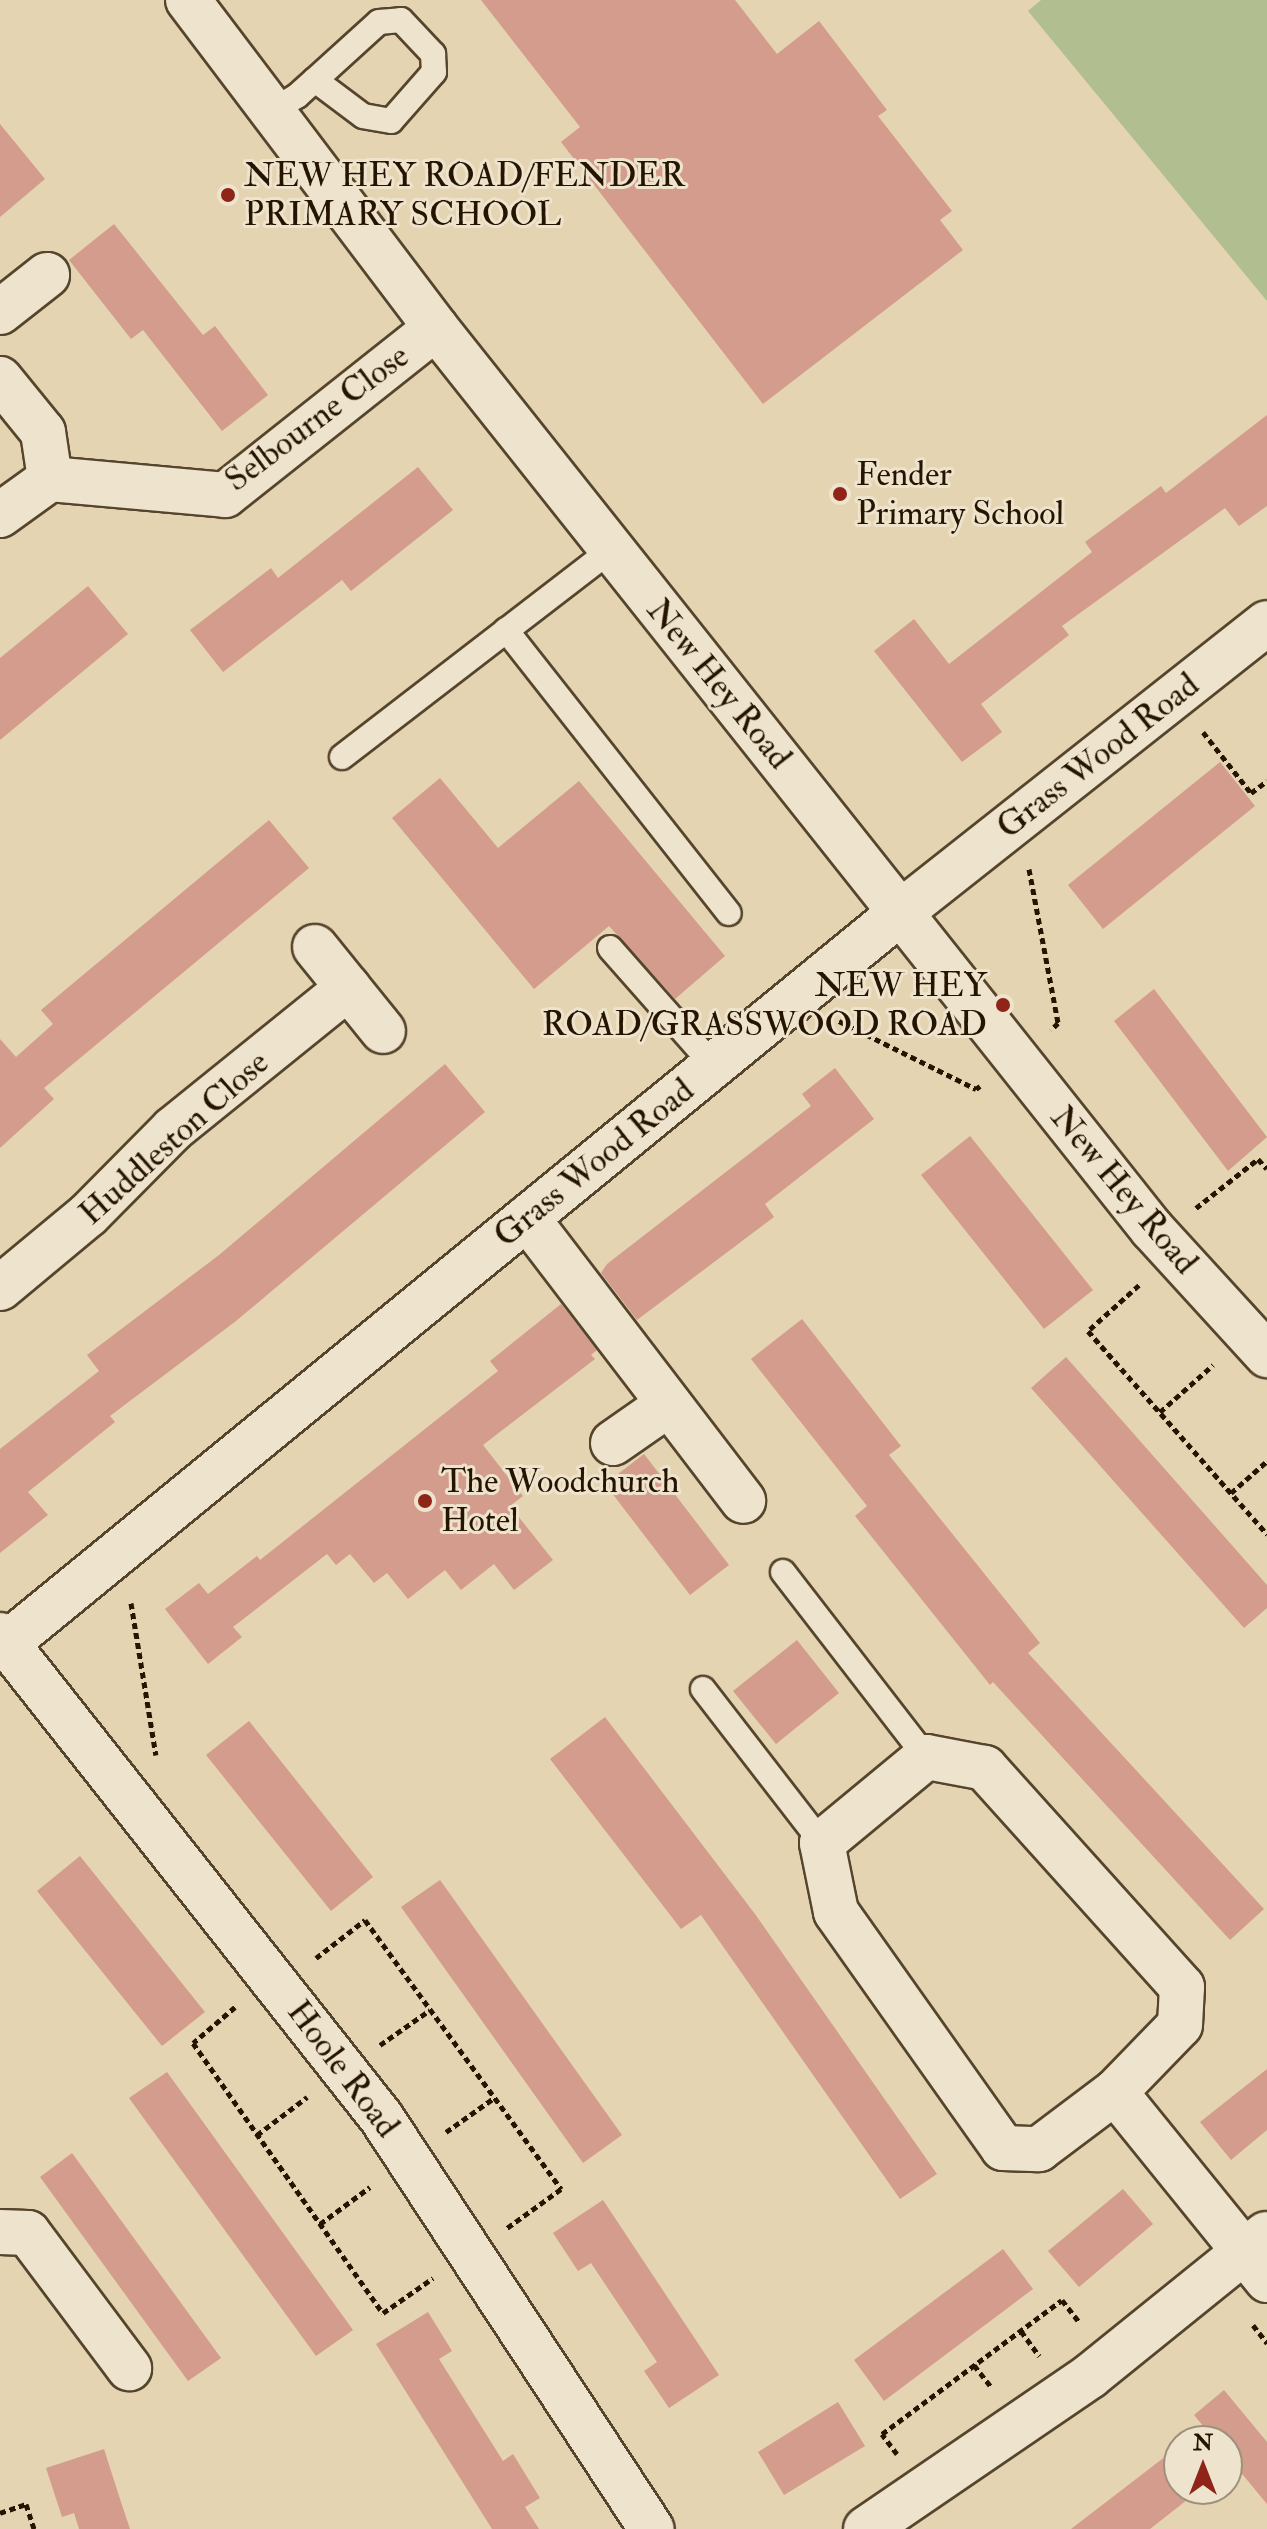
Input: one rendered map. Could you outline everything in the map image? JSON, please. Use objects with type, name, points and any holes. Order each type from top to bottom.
[{"type":"street","name":"New Hey Road","points":[[188,0],[436,328],[1017,1058],[1175,1254],[1258,1344]]},
{"type":"street","points":[[0,312],[47,275]]},
{"type":"street","name":"Selbourne Close","points":[[50,479],[225,495],[436,328]]},
{"type":"street","points":[[0,379],[43,432],[50,479],[0,515]]},
{"type":"street","name":"Grass Wood Road","points":[[2,1642],[901,912],[1267,623]]},
{"type":"street","points":[[315,947],[383,1031]]},
{"type":"street","name":"Huddleston Close","points":[[0,1288],[88,1215],[173,1129],[348,988]]},
{"type":"street","points":[[527,1218],[743,1501]]},
{"type":"street","points":[[613,1443],[669,1404]]},
{"type":"street","name":"Hoole Road","points":[[2,1642],[262,1993],[345,2069],[472,2253],[652,2529]]},
{"type":"street","points":[[926,1757],[985,1768],[1182,1987],[1180,2025],[1115,2092],[1039,2149],[1003,2148],[836,1912],[822,1843],[926,1757]]},
{"type":"street","points":[[866,2529],[1108,2363],[1259,2254],[1115,2092]]},
{"type":"street","points":[[0,2232],[28,2233],[129,2368]]},
{"type":"lane","points":[[272,111],[315,80],[379,22],[401,20],[433,54],[434,72],[391,121],[363,116],[315,80]]},
{"type":"lane","points":[[342,757],[612,549]]},
{"type":"lane","points":[[506,630],[729,913]]},
{"type":"lane","points":[[610,948],[713,1065]]},
{"type":"lane","points":[[783,1572],[926,1757]]},
{"type":"lane","points":[[703,1689],[822,1843]]},
{"type":"path","points":[[1197,725],[1251,793],[1267,781]]},
{"type":"path","points":[[831,1017],[976,1089],[1017,1058],[1058,1023],[1028,863]]},
{"type":"path","points":[[1267,1169],[1258,1159],[1195,1209],[1175,1254],[1088,1331],[1267,1534]]},
{"type":"path","points":[[1160,1412],[1258,1344]]},
{"type":"path","points":[[1231,1493],[1267,1461]]},
{"type":"path","points":[[129,1592],[158,1767]]},
{"type":"path","points":[[365,1920],[561,2189],[383,2313],[193,2043],[262,1993],[365,1920]]},
{"type":"path","points":[[257,2135],[430,2010]]},
{"type":"path","points":[[921,2492],[882,2434],[1062,2300],[1108,2363]]},
{"type":"path","points":[[1021,2331],[1042,2360]]},
{"type":"path","points":[[0,2513],[26,2504],[34,2529]]},
{"type":"green space","points":[[1041,0],[1267,0],[1267,301],[1028,11]]},
{"type":"building","points":[[481,0],[735,0],[777,54],[819,21],[887,110],[878,116],[952,211],[940,220],[963,250],[763,404],[561,142],[580,127]]},
{"type":"building","points":[[0,124],[45,179],[0,217]]},
{"type":"building","points":[[114,224],[203,335],[215,326],[268,395],[222,431],[143,330],[131,339],[69,260]]},
{"type":"building","points":[[1267,415],[1267,506],[1239,526],[1225,508],[1062,626],[1069,635],[981,704],[1002,732],[962,762],[874,651],[914,619],[949,664],[1092,552],[1085,542],[1161,486],[1166,493]]},
{"type":"building","points":[[418,467],[453,510],[351,591],[342,580],[223,672],[190,630],[271,568],[278,578]]},
{"type":"building","points":[[88,586],[128,634],[0,740],[0,658]]},
{"type":"building","points":[[1220,762],[1255,806],[1103,929],[1068,885]]},
{"type":"building","points":[[440,778],[498,848],[579,781],[725,956],[675,999],[609,926],[534,989],[392,818]]},
{"type":"building","points":[[269,820],[309,868],[44,1088],[54,1099],[0,1148],[0,1039],[16,1057],[53,1024],[41,1010]]},
{"type":"building","points":[[1154,989],[1267,1137],[1228,1171],[1114,1021]]},
{"type":"building","points":[[445,1064],[485,1112],[236,1321],[110,1416],[115,1422],[28,1492],[48,1515],[0,1553],[0,1449],[99,1371],[87,1355],[219,1255]]},
{"type":"building","points":[[835,1068],[874,1119],[765,1204],[774,1217],[637,1320],[601,1273],[607,1264],[811,1106],[802,1094]]},
{"type":"building","points":[[970,1136],[1093,1290],[1044,1329],[921,1175]]},
{"type":"building","name":"The Woodchurch Hotel","points":[[561,1304],[597,1350],[591,1355],[595,1359],[483,1445],[523,1496],[510,1506],[553,1560],[514,1590],[494,1564],[461,1590],[445,1570],[408,1599],[387,1573],[374,1583],[350,1554],[336,1565],[327,1554],[233,1627],[242,1637],[208,1664],[165,1609],[199,1583],[208,1594],[257,1556],[260,1560],[498,1371],[490,1361]]},
{"type":"building","points":[[802,1319],[901,1446],[889,1455],[1040,1643],[1028,1653],[1264,1909],[1230,1940],[993,1682],[990,1685],[855,1516],[867,1506],[751,1359]]},
{"type":"building","points":[[1066,1357],[1267,1585],[1267,1608],[1244,1628],[1031,1388]]},
{"type":"building","points":[[644,1454],[729,1565],[690,1595],[605,1484]]},
{"type":"building","points":[[797,1640],[839,1693],[776,1744],[733,1691]]},
{"type":"building","points":[[605,1717],[755,1914],[937,2174],[900,2199],[701,1915],[681,1929],[550,1759]]},
{"type":"building","points":[[249,1721],[373,1877],[331,1911],[206,1755]]},
{"type":"building","points":[[80,1856],[205,2012],[162,2046],[37,1891]]},
{"type":"building","points":[[440,1880],[622,2135],[583,2163],[401,1907]]},
{"type":"building","points":[[1267,2069],[1267,2130],[1231,2160],[1200,2122]]},
{"type":"building","points":[[167,2072],[353,2330],[316,2356],[129,2098]]},
{"type":"building","points":[[72,2153],[221,2358],[188,2381],[40,2177]]},
{"type":"building","points":[[1123,2189],[1153,2224],[1079,2287],[1048,2251]]},
{"type":"building","points":[[603,2200],[719,2375],[669,2408],[644,2371],[657,2362],[591,2263],[578,2271],[553,2233]]},
{"type":"building","points":[[1003,2249],[1033,2289],[884,2401],[854,2360]]},
{"type":"building","points":[[428,2312],[452,2351],[439,2359],[503,2461],[513,2454],[540,2498],[525,2507],[539,2529],[492,2529],[376,2344]]},
{"type":"building","points":[[1224,2390],[1267,2442],[1267,2504],[1243,2475],[1243,2425],[1202,2425],[1194,2415]]},
{"type":"building","points":[[838,2402],[865,2446],[784,2495],[758,2452]]},
{"type":"building","points":[[104,2449],[130,2529],[79,2529],[74,2513],[62,2517],[46,2468]]},
{"type":"building","points":[[1163,2458],[1163,2505],[1181,2505],[1150,2529],[1071,2529]]},
{"type":"place","name":"NEW HEY ROAD/FENDER PRIMARY SCHOOL","points":[[228,195]]},
{"type":"place","name":"Fender Primary School","points":[[840,494]]},
{"type":"place","name":"NEW HEY ROAD/GRASSWOOD ROAD","points":[[1003,1005]]},
{"type":"place","name":"The Woodchurch Hotel","points":[[425,1501]]}]
